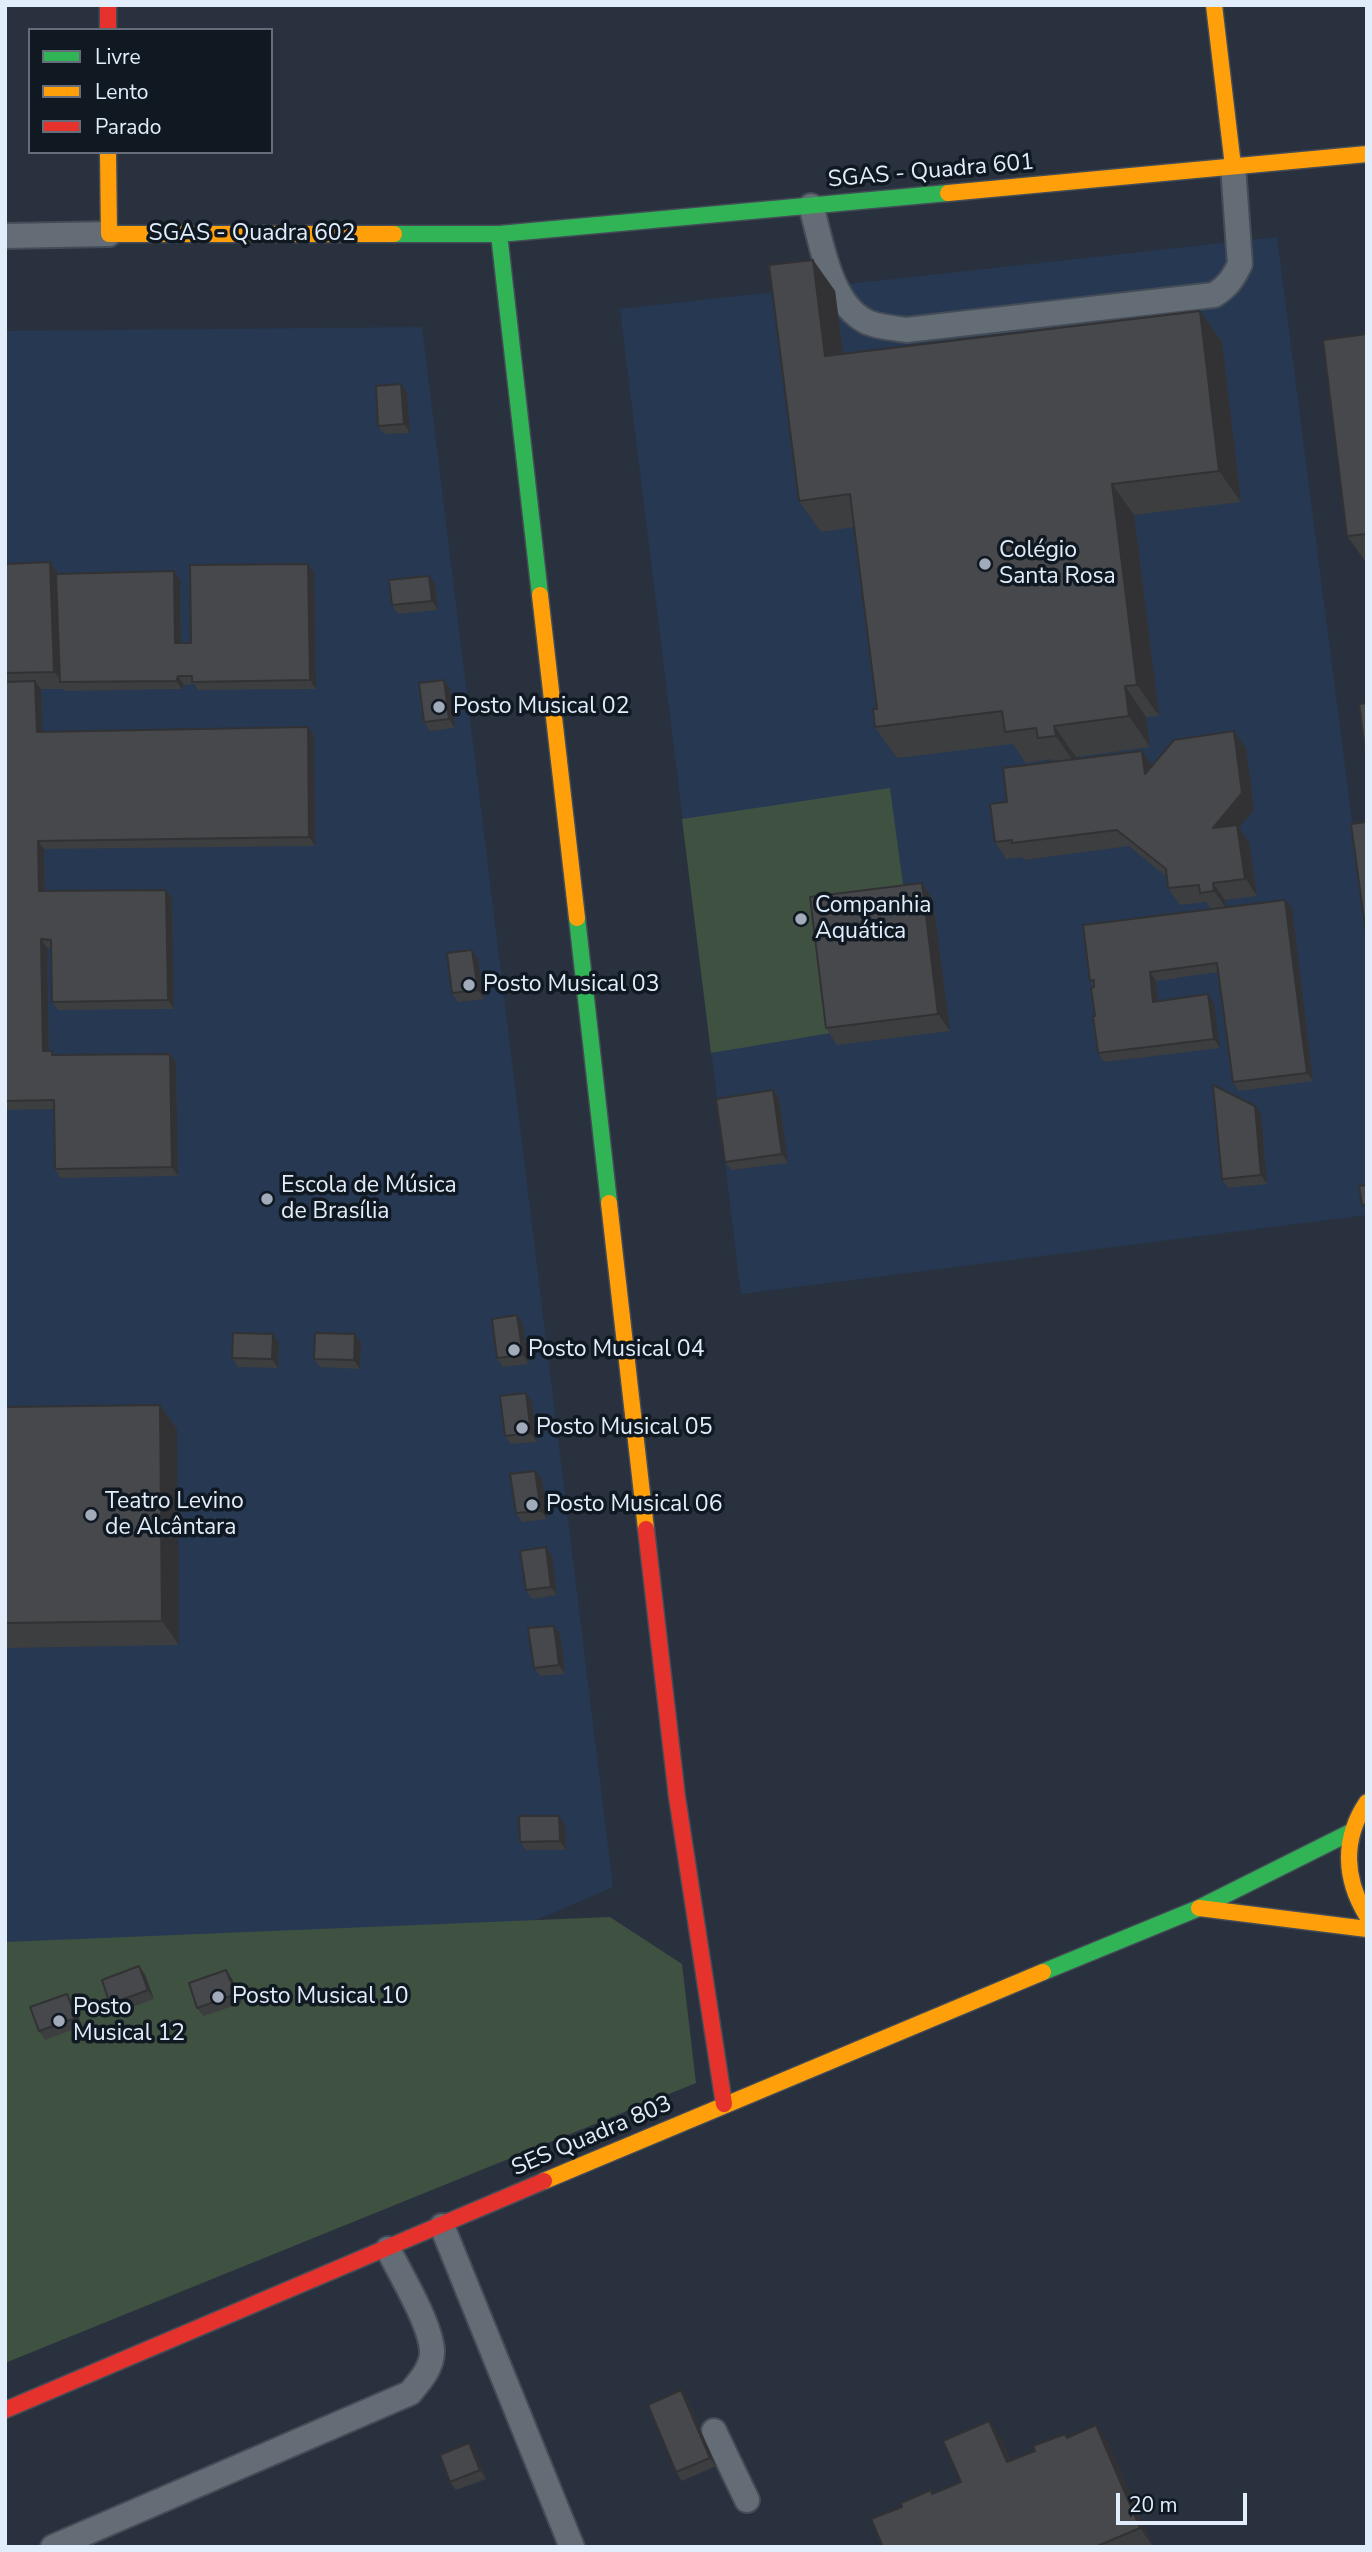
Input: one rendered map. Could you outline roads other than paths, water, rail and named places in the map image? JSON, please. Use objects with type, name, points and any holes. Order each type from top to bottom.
[{"type":"street","points":[[108,5],[108,28]]},
{"type":"street","points":[[1214,5],[1233,166]]},
{"type":"street","points":[[108,154],[109,233]]},
{"type":"street","name":"SGAS - Quadra 601","points":[[499,234],[1367,154]]},
{"type":"street","name":"SGAS - Quadra 602","points":[[109,233],[499,234]]},
{"type":"street","points":[[499,234],[677,1797],[724,2104]]},
{"type":"street","points":[[1367,1802],[1351,1832],[1348,1853],[1349,1874],[1355,1895],[1367,1916]]},
{"type":"street","name":"SES Quadra 803","points":[[5,2410],[724,2104],[1199,1908],[1351,1832]]},
{"type":"street","name":"SES Quadra 803","points":[[1199,1908],[1367,1929]]},
{"type":"lane","points":[[811,205],[837,293],[847,306],[868,322],[906,330],[1214,295],[1225,288],[1240,264],[1233,166]]},
{"type":"lane","name":"SGAS - Quadra 602","points":[[5,236],[109,233]]},
{"type":"lane","points":[[442,2226],[572,2547]]},
{"type":"lane","points":[[53,2547],[410,2393],[426,2372],[432,2351],[426,2328],[388,2249]]},
{"type":"lane","points":[[714,2431],[747,2500]]},
{"type":"place","name":"Colégio Santa Rosa","points":[[985,564]]},
{"type":"place","name":"Posto Musical 02","points":[[439,707]]},
{"type":"place","name":"Companhia Aquática","points":[[801,919]]},
{"type":"place","name":"Posto Musical 03","points":[[469,985]]},
{"type":"place","name":"Escola de Música de Brasília","points":[[267,1199]]},
{"type":"place","name":"Posto Musical 04","points":[[514,1350]]},
{"type":"place","name":"Posto Musical 05","points":[[522,1428]]},
{"type":"place","name":"Posto Musical 06","points":[[532,1505]]},
{"type":"place","name":"Teatro Levino de Alcântara","points":[[91,1515]]},
{"type":"place","name":"Posto Musical 10","points":[[218,1997]]},
{"type":"place","name":"Posto Musical 12","points":[[59,2021]]}]
